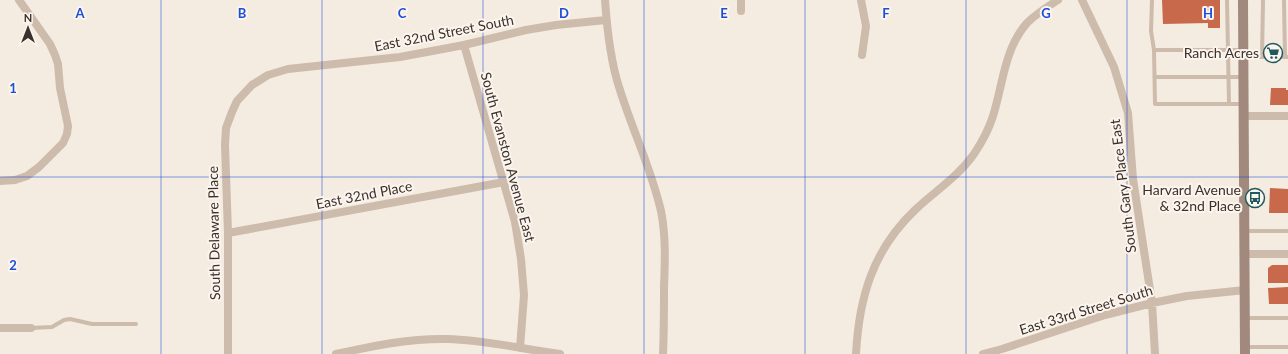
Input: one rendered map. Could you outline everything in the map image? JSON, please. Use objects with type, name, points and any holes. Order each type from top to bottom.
[{"type":"main road","points":[[1243,0],[1245,350]]},
{"type":"street","points":[[0,181],[15,180],[27,176],[39,167],[63,143],[67,134],[68,126],[60,88],[58,64],[55,55],[50,44],[19,0]]},
{"type":"street","points":[[605,0],[609,46],[619,87],[646,162],[661,213],[665,263],[663,354]]},
{"type":"street","points":[[741,0],[741,11]]},
{"type":"street","points":[[861,0],[866,26],[862,55]]},
{"type":"street","points":[[856,354],[861,305],[879,256],[901,225],[915,210],[950,181],[974,154],[986,133],[992,117],[1006,66],[1012,48],[1019,34],[1027,23],[1043,9],[1058,0]]},
{"type":"street","name":"South Gary Place East","points":[[1082,0],[1114,67],[1128,113],[1134,179],[1152,303],[1155,354]]},
{"type":"street","name":"East 32nd Street South","points":[[232,112],[240,98],[252,85],[268,75],[278,71],[400,58],[526,30],[556,25],[606,20]]},
{"type":"street","name":"South Evanston Avenue East","points":[[464,45],[515,222],[521,259],[524,295],[520,348]]},
{"type":"street","name":"South Delaware Place","points":[[228,354],[228,233],[225,145],[226,128],[232,112]]},
{"type":"street","points":[[1244,116],[1288,116]]},
{"type":"street","name":"East 32nd Place","points":[[228,233],[504,182]]},
{"type":"street","points":[[1244,254],[1288,254]]},
{"type":"street","name":"East 33rd Street South","points":[[983,354],[1105,315],[1152,303],[1187,296],[1245,290]]},
{"type":"street","points":[[0,328],[31,328]]},
{"type":"street","points":[[336,354],[383,344],[422,339],[448,339],[479,342],[560,354]]},
{"type":"lane","points":[[1152,0],[1151,31],[1154,50],[1155,104],[1244,104]]},
{"type":"lane","points":[[1227,0],[1229,104]]},
{"type":"lane","points":[[1262,57],[1263,0]]},
{"type":"lane","points":[[1154,50],[1228,50],[1262,57],[1286,57],[1284,0]]},
{"type":"lane","points":[[1155,77],[1244,77]]},
{"type":"lane","points":[[1244,231],[1288,231]]},
{"type":"lane","points":[[1245,318],[1288,318]]},
{"type":"lane","points":[[31,328],[52,327],[64,320],[70,319],[92,324],[136,324]]},
{"type":"lane","points":[[1245,350],[1288,346]]},
{"type":"building","points":[[1162,0],[1220,0],[1220,28],[1208,28],[1208,23],[1163,24]]},
{"type":"building","points":[[1271,88],[1286,88],[1286,90],[1288,90],[1288,105],[1270,105]]},
{"type":"building","points":[[1270,188],[1288,189],[1288,213],[1269,213]]},
{"type":"building","points":[[1272,265],[1288,265],[1288,283],[1268,283],[1268,268]]},
{"type":"building","points":[[1288,287],[1288,304],[1269,304],[1268,288]]},
{"type":"place","name":"Ranch Acres","points":[[1273,53]]},
{"type":"place","name":"Harvard Avenue & 32nd Place","points":[[1255,198]]}]
